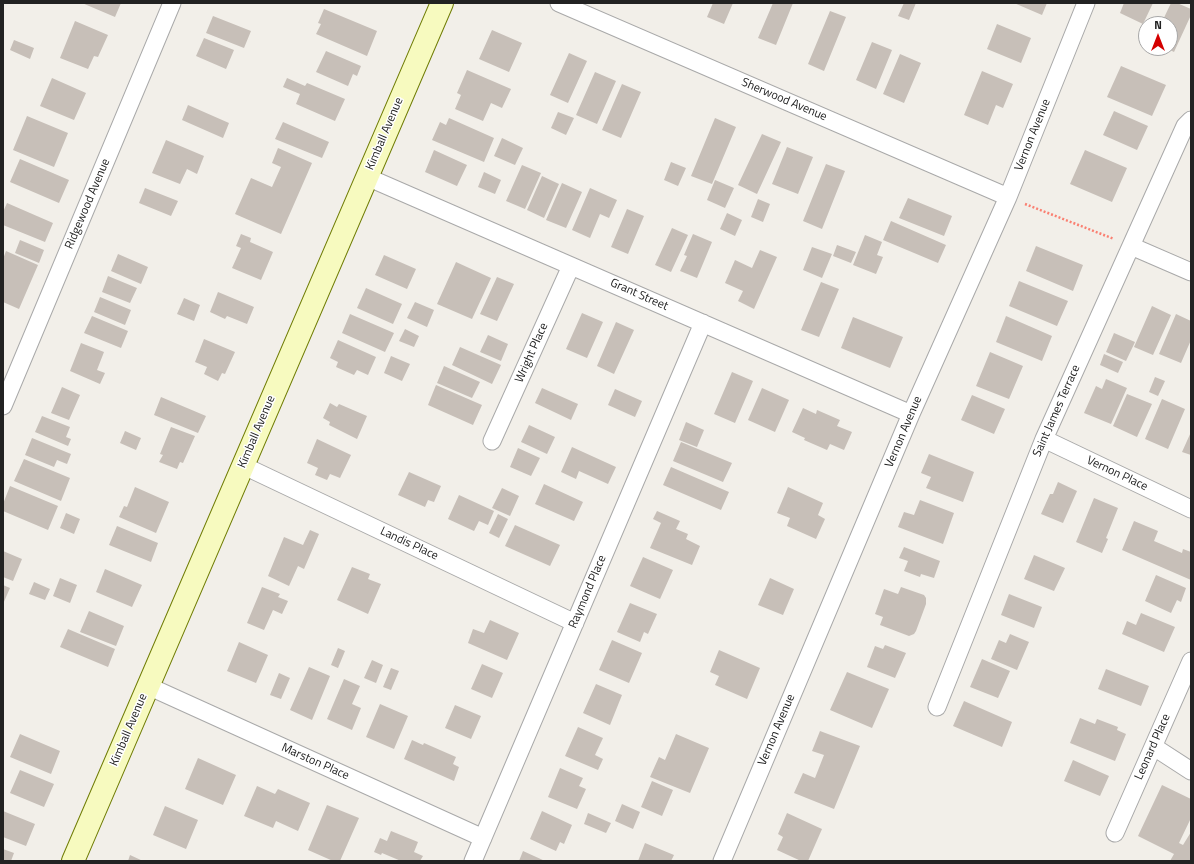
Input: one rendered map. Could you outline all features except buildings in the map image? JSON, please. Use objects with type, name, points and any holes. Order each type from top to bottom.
[{"type":"street","name":"Ridgewood Avenue","points":[[3,406],[172,3]]},
{"type":"street","name":"Kimball Avenue","points":[[73,861],[242,465],[442,3]]},
{"type":"street","name":"Sherwood Avenue","points":[[560,3],[1008,197]]},
{"type":"street","name":"Vernon Avenue","points":[[722,861],[911,414],[1008,197],[1086,3]]},
{"type":"street","name":"Saint James Terrace","points":[[937,707],[1124,243],[1186,126],[1191,120]]},
{"type":"street","name":"Grant Street","points":[[367,177],[911,414]]},
{"type":"street","points":[[1124,243],[1191,272]]},
{"type":"street","name":"Wright Place","points":[[492,441],[571,266]]},
{"type":"street","name":"Raymond Place","points":[[473,861],[703,324]]},
{"type":"street","name":"Vernon Place","points":[[1044,439],[1191,509]]},
{"type":"street","name":"Landis Place","points":[[242,465],[575,623]]},
{"type":"street","name":"Leonard Place","points":[[1116,833],[1191,661]]},
{"type":"street","name":"Marston Place","points":[[148,686],[483,838]]},
{"type":"street","points":[[1154,747],[1191,771]]},
{"type":"path","points":[[1008,197],[1124,243]]}]
